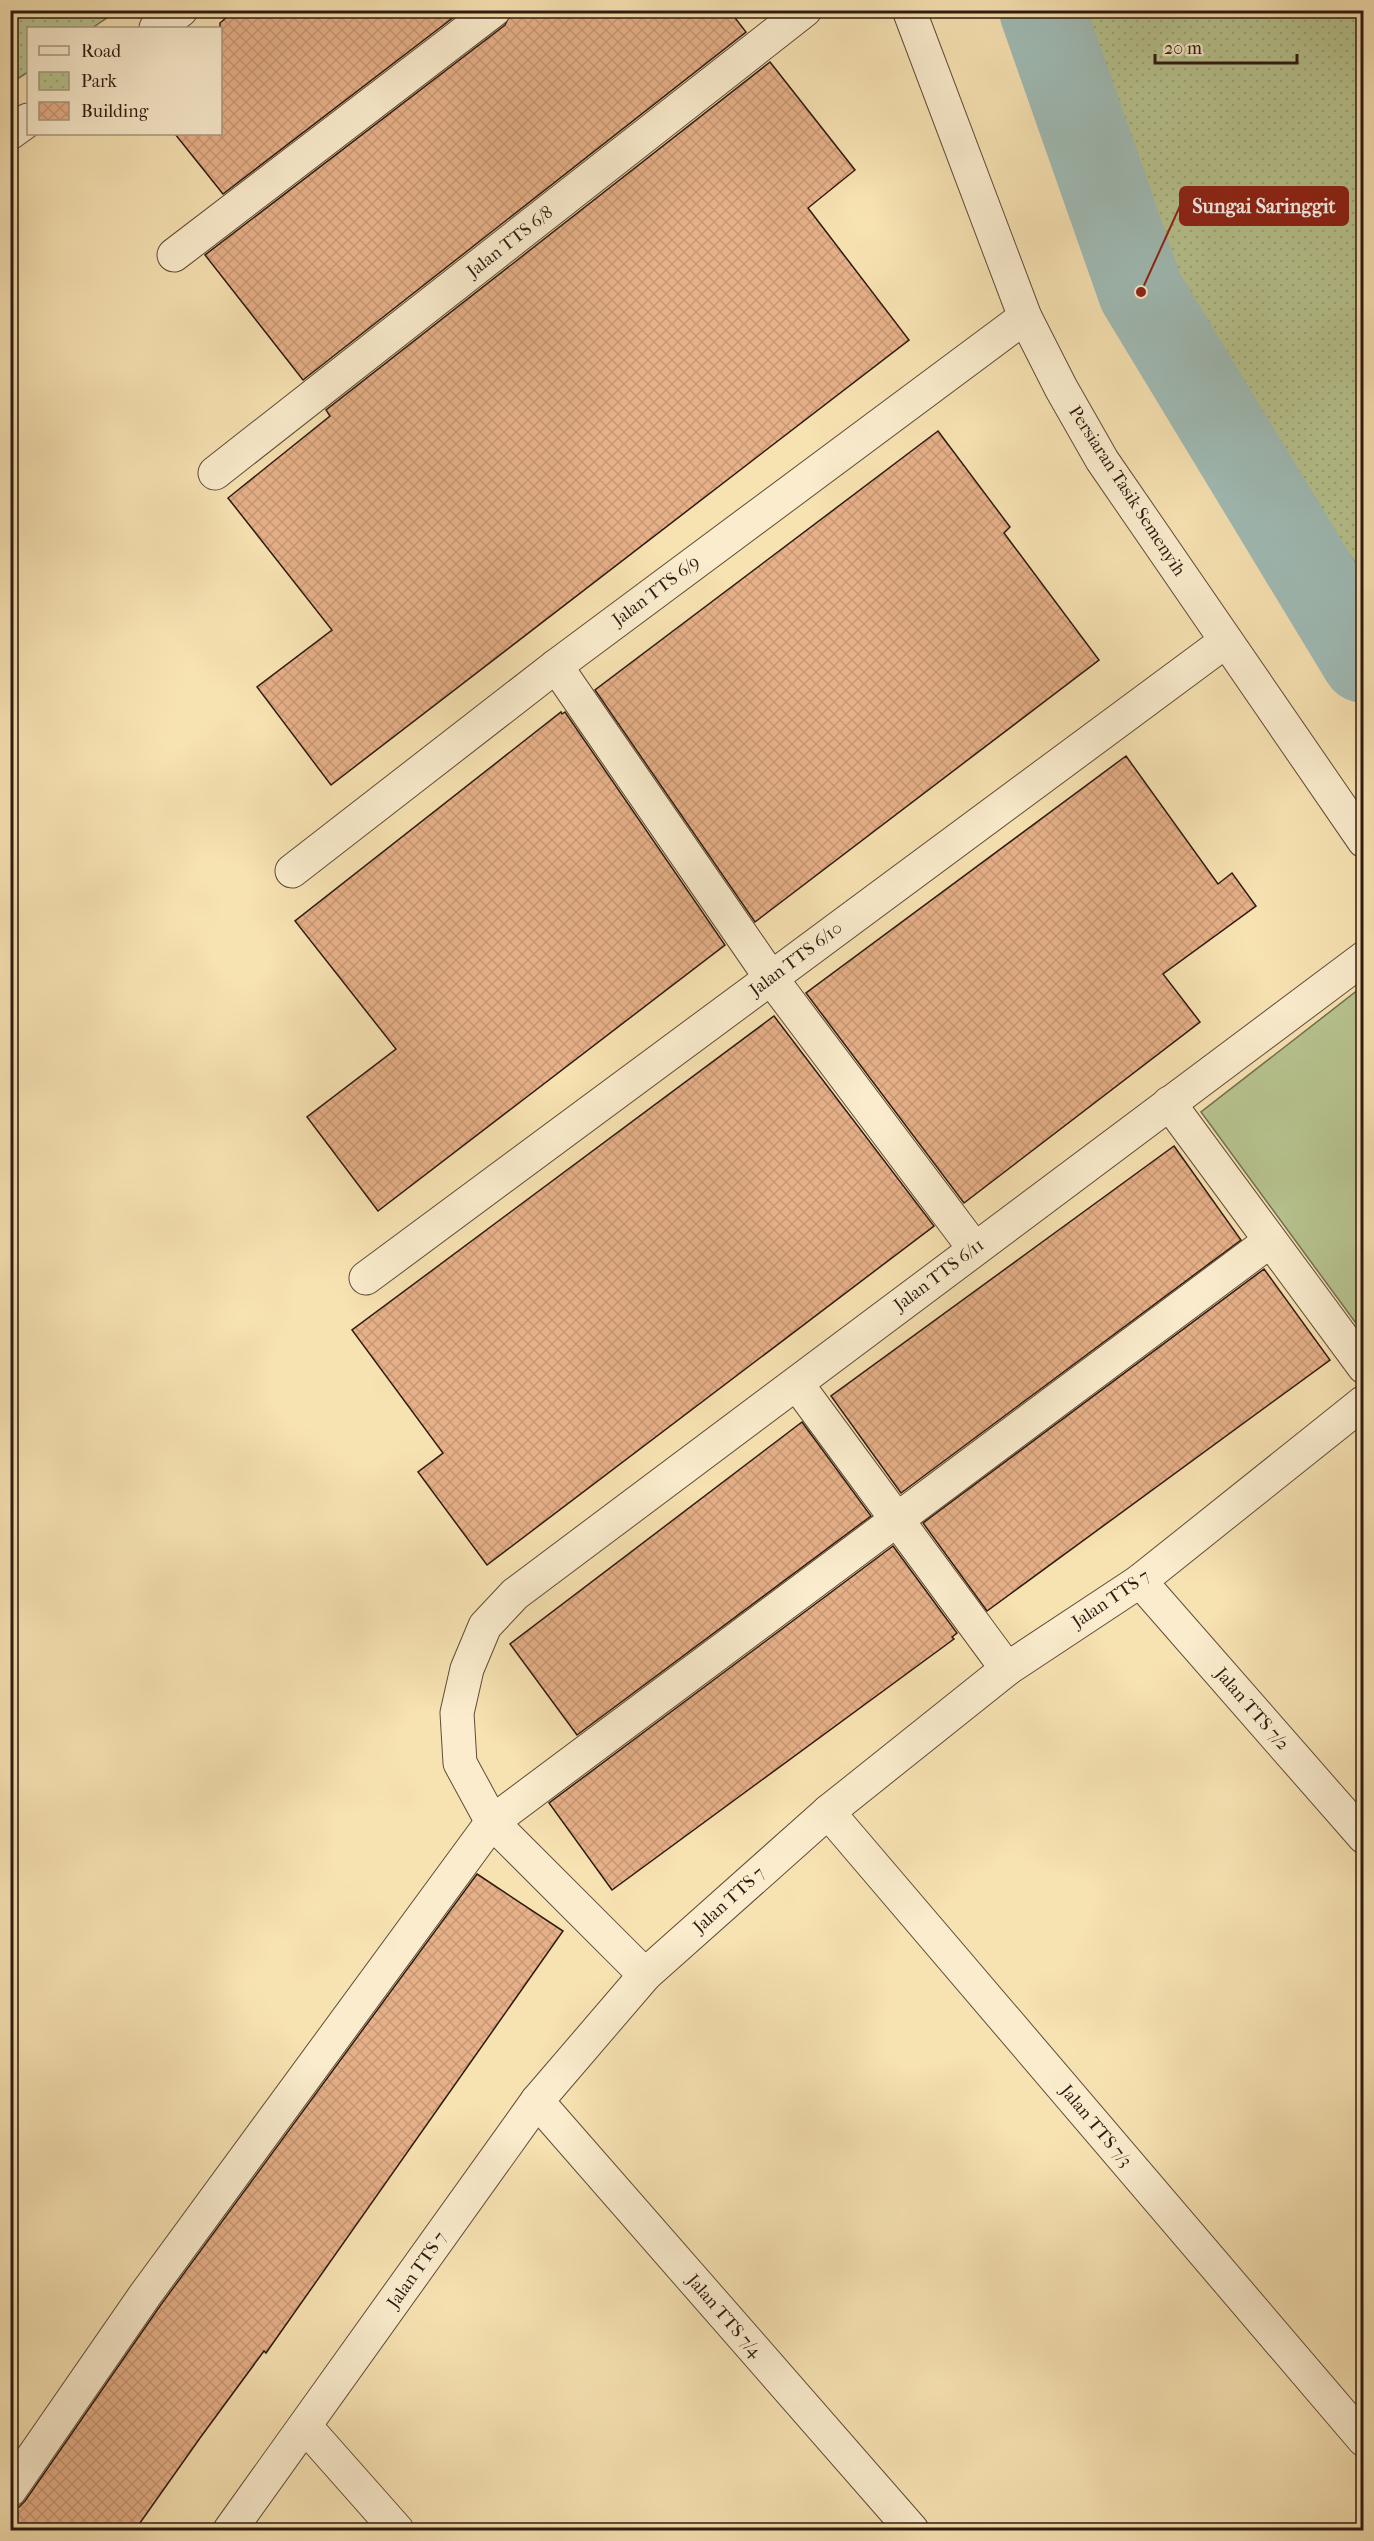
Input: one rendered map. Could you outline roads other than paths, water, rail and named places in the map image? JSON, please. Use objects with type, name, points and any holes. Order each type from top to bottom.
[{"type":"street","points":[[157,27],[181,10]]},
{"type":"street","points":[[174,255],[494,10]]},
{"type":"street","name":"Jalan TTS 6/8","points":[[215,473],[805,10]]},
{"type":"street","name":"Persiaran Tasik Semenyih","points":[[909,10],[1024,317],[1061,388],[1102,460],[1364,842]]},
{"type":"street","points":[[10,133],[27,121]]},
{"type":"street","name":"Jalan TTS 6/9","points":[[292,871],[556,666],[1024,317]]},
{"type":"street","name":"Jalan TTS 6/10","points":[[366,1278],[1226,641]]},
{"type":"street","points":[[556,666],[771,978],[974,1248]]},
{"type":"street","name":"Jalan TTS 6/11","points":[[645,1975],[492,1822],[460,1763],[457,1713],[467,1669],[485,1626],[515,1594],[1364,958]]},
{"type":"street","points":[[1169,1103],[1364,1367]]},
{"type":"street","points":[[10,2490],[145,2295],[492,1822],[1270,1241]]},
{"type":"street","points":[[797,1384],[1007,1669]]},
{"type":"street","name":"Jalan TTS 7","points":[[230,2530],[537,2101],[645,1975],[828,1812],[1007,1669],[1140,1581],[1364,1402]]},
{"type":"street","name":"Jalan TTS 7/2","points":[[1140,1581],[1364,1837]]},
{"type":"street","name":"Jalan TTS 7/3","points":[[828,1812],[1364,2440]]},
{"type":"street","name":"Jalan TTS 7/4","points":[[537,2101],[912,2530]]},
{"type":"street","points":[[305,2426],[396,2530]]},
{"type":"waterway","points":[[1042,10],[1141,292],[1364,660]]},
{"type":"place","name":"Sungai Saringgit","points":[[1141,292]]}]
